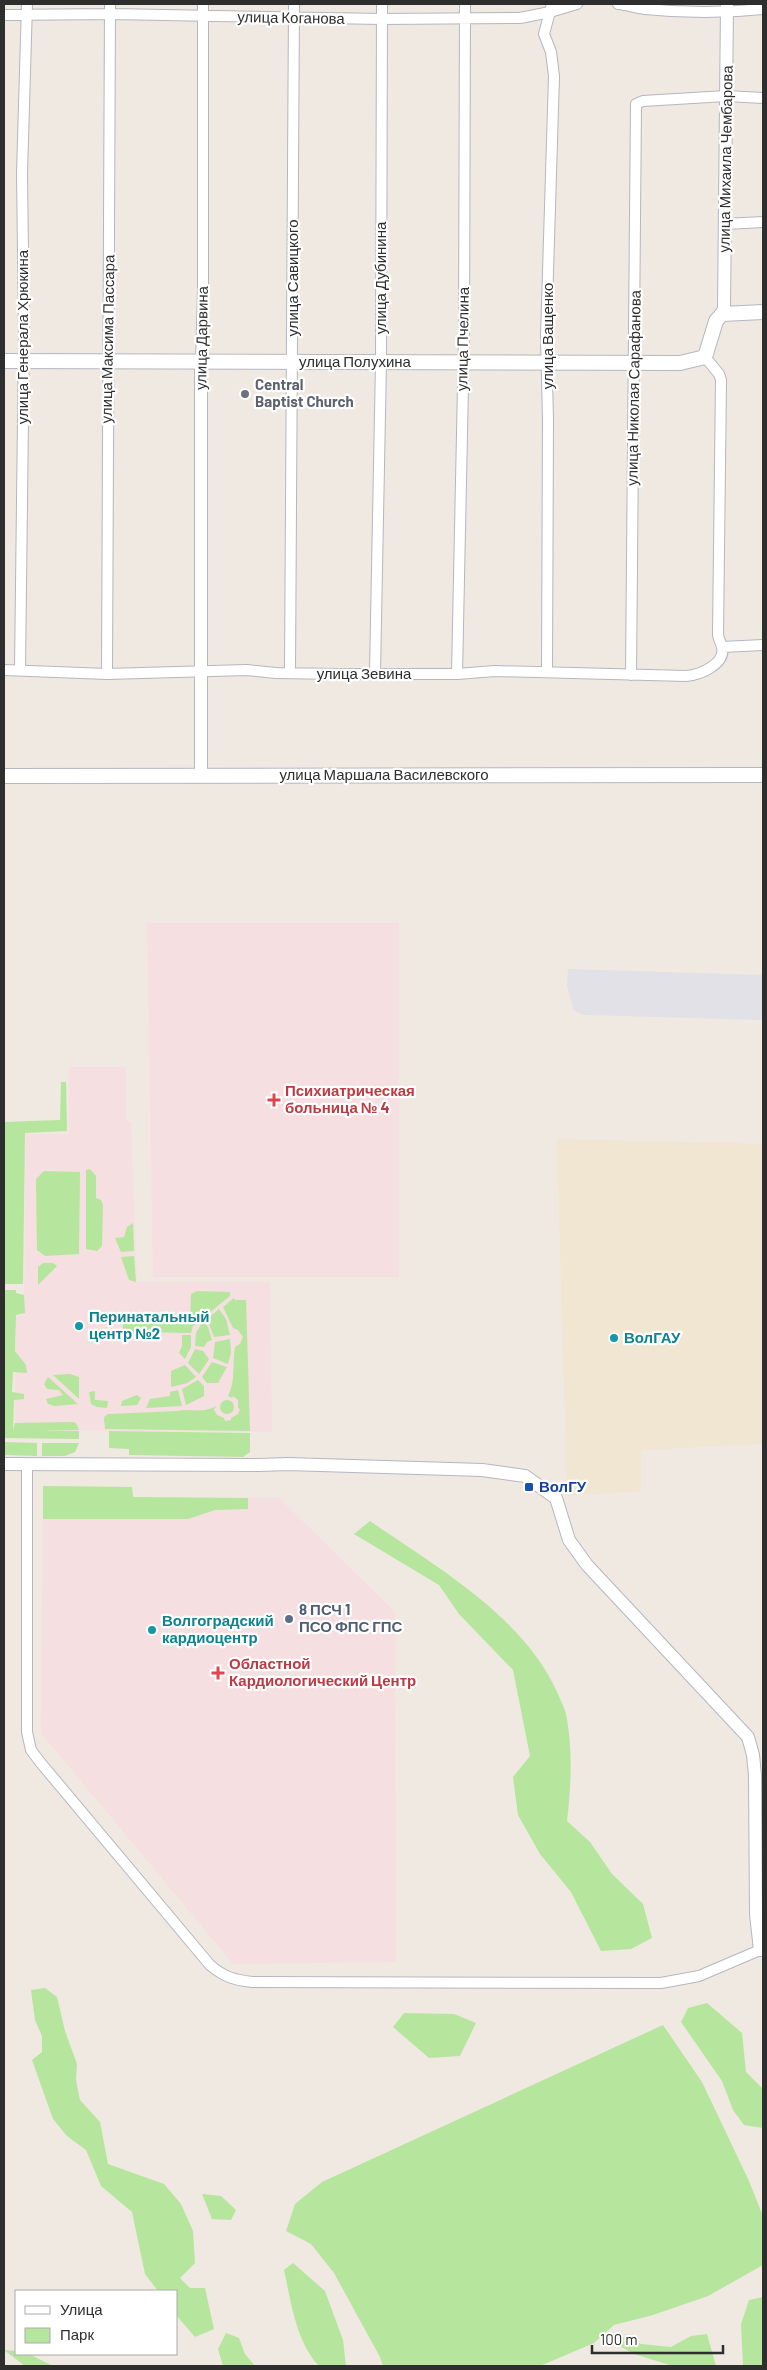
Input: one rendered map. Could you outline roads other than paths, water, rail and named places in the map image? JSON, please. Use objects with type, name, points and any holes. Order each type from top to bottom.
[{"type":"main road","points":[[705,356],[716,321],[722,314],[763,312]]},
{"type":"main road","name":"улица Полухина","points":[[4,360],[680,363],[705,356]]},
{"type":"main road","name":"улица Маршала Василевского","points":[[4,776],[763,775]]},
{"type":"street","name":"улица Генерала Хрюкина","points":[[20,670],[23,361],[22,173],[27,4]]},
{"type":"street","name":"улица Дарвина","points":[[201,775],[203,4]]},
{"type":"street","name":"улица Савицкого","points":[[290,672],[294,4]]},
{"type":"street","name":"улица Дубинина","points":[[375,673],[381,362],[382,4]]},
{"type":"street","name":"улица Пчелина","points":[[457,674],[463,363],[465,4]]},
{"type":"street","name":"улица Коганова","points":[[4,15],[110,9],[203,17],[520,18],[551,8],[577,4]]},
{"type":"street","points":[[618,4],[645,9],[727,7],[763,9]]},
{"type":"street","name":"улица Михаила Чембарова","points":[[722,314],[724,308],[727,7]]},
{"type":"street","name":"улица Ващенко","points":[[547,672],[547,363],[554,76],[551,52],[544,34],[551,8]]},
{"type":"street","name":"улица Максима Пассара","points":[[107,674],[110,9]]},
{"type":"street","points":[[726,96],[763,98]]},
{"type":"street","name":"улица Николая Сарафанова","points":[[631,676],[636,108],[639,102],[726,96]]},
{"type":"street","points":[[725,224],[763,222]]},
{"type":"street","points":[[705,356],[720,374],[721,380],[718,636],[722,647],[763,645]]},
{"type":"street","name":"улица Зевина","points":[[4,670],[107,674],[247,670],[457,674],[495,671],[631,676],[695,675],[710,669],[718,658],[721,657],[722,647]]},
{"type":"street","points":[[4,1464],[27,1464],[258,1465],[288,1464],[482,1470],[525,1476],[552,1494],[559,1503],[569,1540],[587,1565],[748,1738],[756,1775],[756,1914],[762,1950],[699,1976],[660,1983],[252,1982],[237,1981],[222,1976],[210,1965],[40,1762],[28,1741],[25,1699],[27,1464]]},
{"type":"place","name":"Central Baptist Church","points":[[245,394]]},
{"type":"place","name":"Психиатрическая больница № 4","points":[[274,1100]]},
{"type":"place","name":"Перинатальный центр №2","points":[[79,1326]]},
{"type":"place","name":"ВолГАУ","points":[[614,1338]]},
{"type":"place","name":"ВолГУ","points":[[529,1487]]},
{"type":"place","name":"8 ПСЧ 1 ПСО ФПС ГПС","points":[[289,1619]]},
{"type":"place","name":"Волгоградский кардиоцентр","points":[[152,1630]]},
{"type":"place","name":"Областной Кардиологический Центр","points":[[218,1673]]}]
